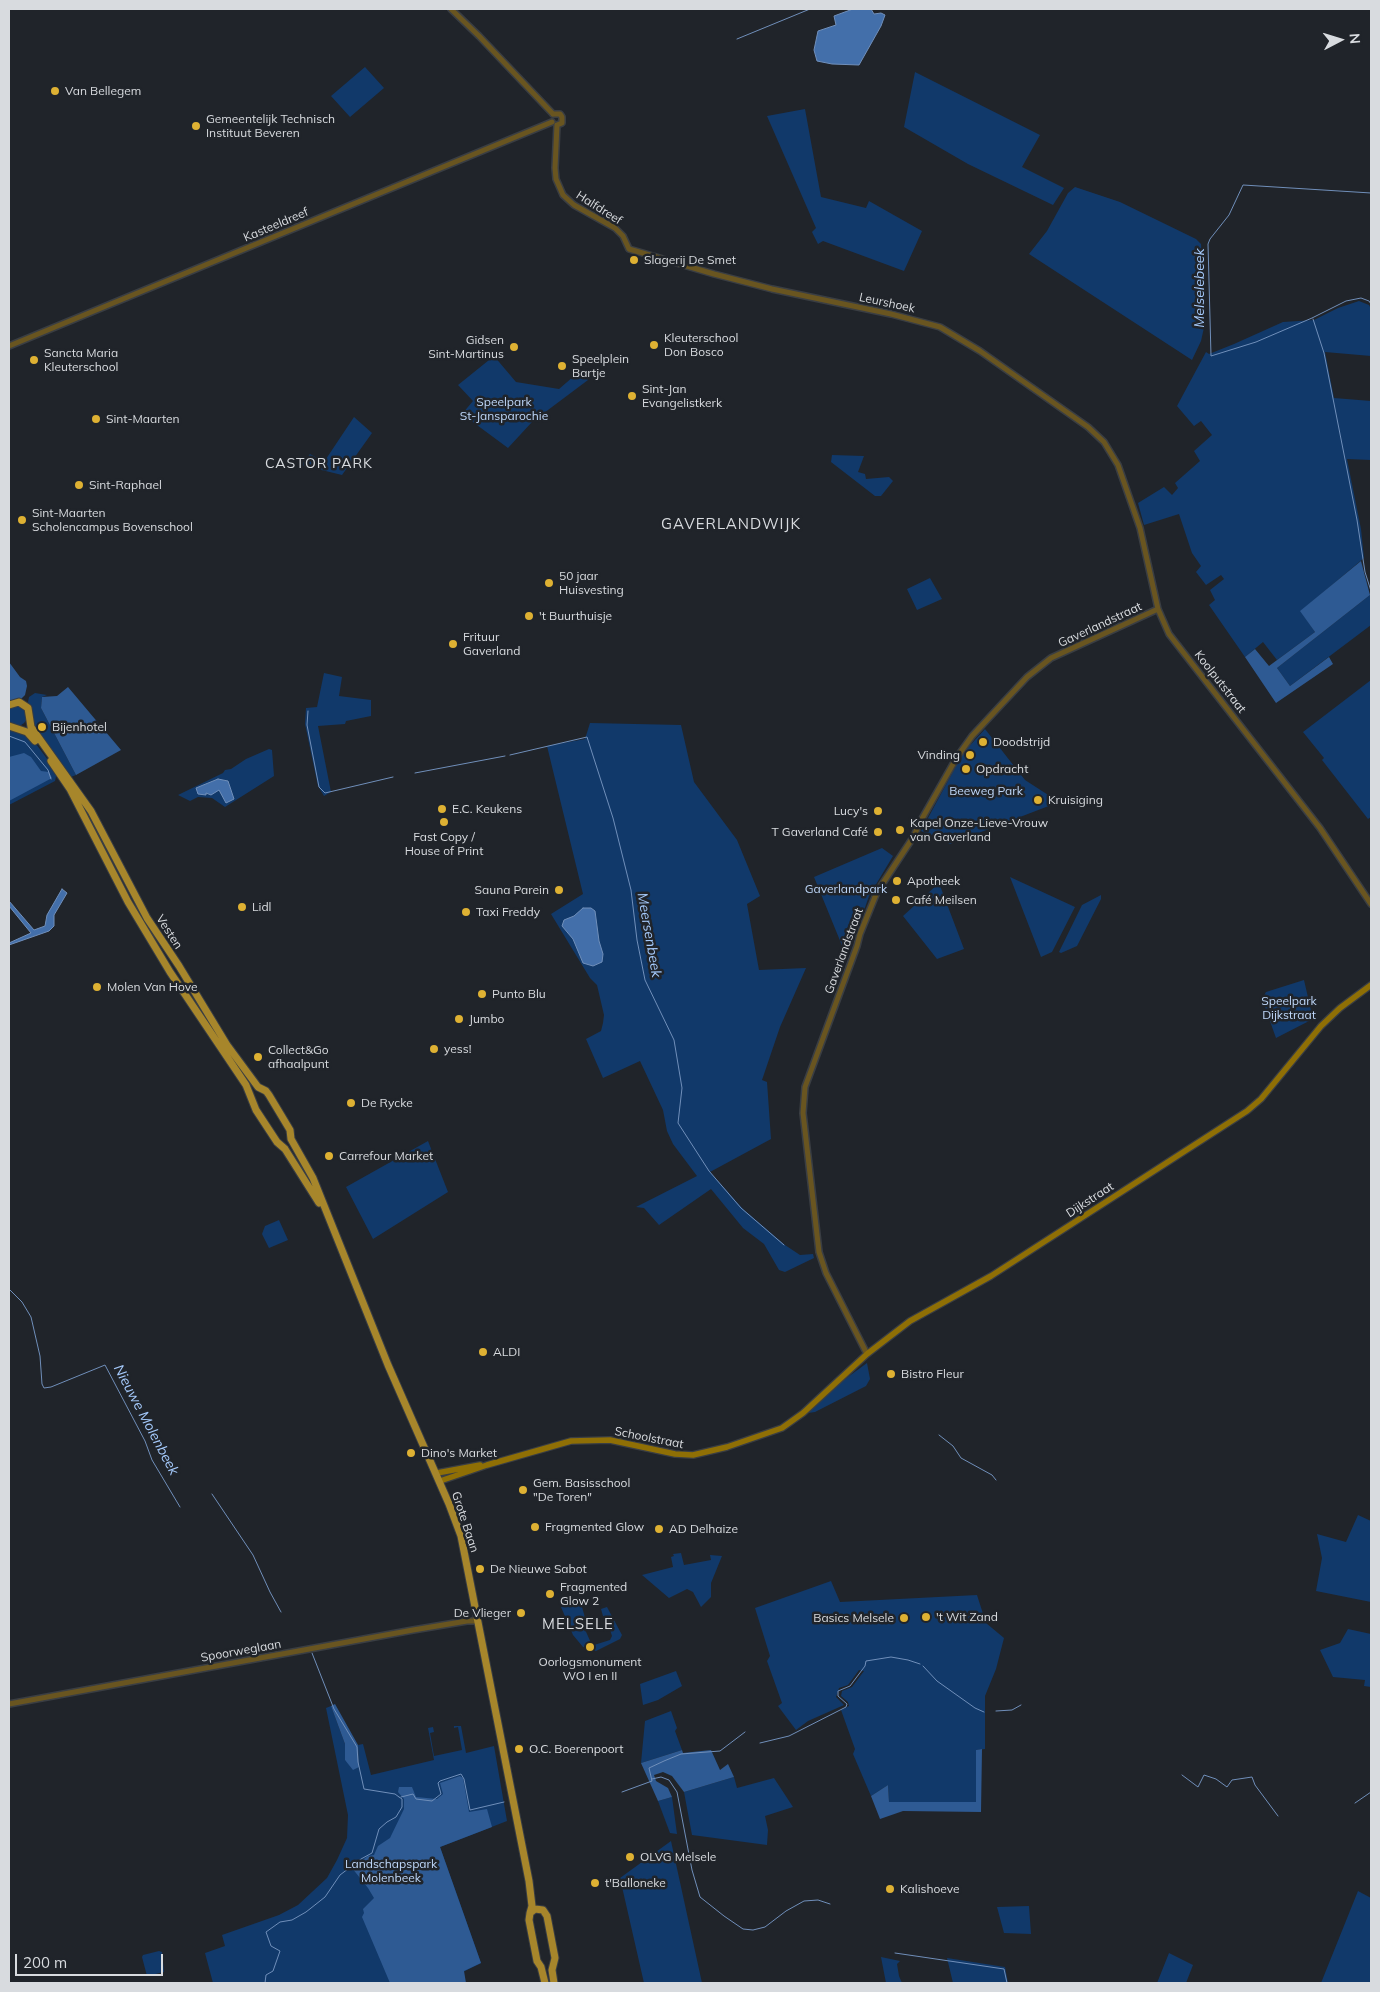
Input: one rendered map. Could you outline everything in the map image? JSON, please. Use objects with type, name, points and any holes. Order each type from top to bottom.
[{"type":"main road","name":"Vesten","points":[[10,703],[22,703],[28,708],[31,727],[91,810],[147,918],[227,1045],[258,1087],[269,1095],[290,1130],[291,1140],[315,1183],[328,1218]]},
{"type":"main road","points":[[9,726],[13,729],[21,728],[29,721]]},
{"type":"main road","name":"Vesten","points":[[21,728],[32,736],[70,789],[128,902],[170,972],[246,1085],[256,1110],[277,1142],[281,1144],[328,1218]]},
{"type":"main road","name":"Dijkstraat","points":[[803,1413],[867,1354],[910,1321],[991,1276],[1248,1111],[1261,1099],[1321,1026],[1340,1008],[1371,985]]},
{"type":"main road","points":[[250,1094],[258,1087]]},
{"type":"main road","points":[[281,1144],[291,1140]]},
{"type":"main road","points":[[307,1183],[312,1185],[315,1183]]},
{"type":"main road","name":"Grote Baan","points":[[328,1218],[388,1365],[440,1481],[460,1536],[529,1881],[532,1906],[529,1920],[537,1961],[541,1967],[545,1983]]},
{"type":"main road","name":"Schoolstraat","points":[[440,1481],[552,1446],[583,1440],[610,1440],[675,1454],[693,1455],[728,1447],[771,1433],[782,1428],[803,1413]]},
{"type":"main road","name":"Schoolstraat","points":[[436,1473],[487,1465]]},
{"type":"main road","name":"Grote Baan","points":[[529,1881],[535,1901],[547,1916],[555,1958],[554,1983]]},
{"type":"main road","points":[[530,1913],[535,1909],[541,1909]]},
{"type":"main road","points":[[541,1967],[547,1969],[554,1965]]},
{"type":"street","points":[[451,9],[554,114],[560,114],[562,122],[554,123],[552,116],[554,114]]},
{"type":"street","name":"Halfdreef","points":[[554,123],[556,179],[563,195],[574,205],[615,228],[623,236],[629,249]]},
{"type":"street","name":"Kasteeldreef","points":[[9,346],[554,123]]},
{"type":"street","name":"Leurshoek","points":[[629,249],[772,289],[891,314],[940,327],[980,351],[1053,402],[1088,427],[1108,447]]},
{"type":"street","name":"Koolputstraat","points":[[1108,447],[1118,465],[1136,512],[1145,544],[1158,609],[1170,634],[1320,828],[1371,904]]},
{"type":"street","name":"Gaverlandstraat","points":[[867,1354],[835,1292],[820,1255],[816,1236],[803,1113],[805,1087],[872,903],[914,836],[963,747],[1027,677],[1051,658],[1158,609]]},
{"type":"street","name":"Spoorweglaan","points":[[9,1704],[413,1630],[467,1621],[478,1621]]},
{"type":"green space","points":[[365,67],[384,88],[350,117],[331,96]]},
{"type":"green space","points":[[915,72],[1040,135],[1022,167],[1064,188],[1053,205],[968,164],[904,127]]},
{"type":"green space","points":[[805,109],[821,197],[866,208],[869,201],[922,231],[904,271],[823,241],[818,244],[812,232],[816,228],[767,116]]},
{"type":"green space","points":[[1075,187],[1120,202],[1196,239],[1201,244],[1205,323],[1201,341],[1192,360],[1029,254],[1047,231],[1068,193]]},
{"type":"green space","points":[[1359,301],[1369,305],[1371,309],[1371,356],[1325,352],[1334,398],[1371,401],[1371,460],[1347,459],[1361,529],[1364,558],[1301,611],[1315,632],[1277,660],[1263,642],[1245,657],[1209,605],[1215,600],[1210,590],[1224,579],[1221,575],[1206,585],[1196,572],[1201,566],[1192,553],[1179,514],[1144,525],[1138,503],[1164,487],[1172,495],[1178,488],[1175,483],[1200,461],[1194,451],[1212,435],[1201,421],[1194,426],[1177,406],[1206,352],[1209,354],[1283,322],[1314,320],[1338,308]]},
{"type":"green space","name":"Speelpark St-Jansparochie","points":[[494,356],[516,382],[559,389],[581,370],[588,380],[532,422],[508,448],[462,414],[473,401],[458,385]]},
{"type":"green space","points":[[354,417],[372,433],[342,475],[301,465],[310,454],[324,462]]},
{"type":"green space","points":[[832,455],[864,456],[858,472],[865,474],[866,479],[889,477],[893,481],[881,496],[875,496],[831,462]]},
{"type":"green space","points":[[1361,561],[1370,595],[1277,668],[1290,686],[1329,657],[1333,664],[1276,703],[1245,657],[1255,649],[1269,666],[1315,632],[1300,611]]},
{"type":"green space","points":[[930,578],[942,599],[917,610],[907,589]]},
{"type":"green space","points":[[1370,595],[1371,625],[1290,686],[1277,668]]},
{"type":"green space","points":[[9,662],[20,677],[26,681],[27,686],[25,695],[15,701],[9,701]]},
{"type":"green space","points":[[324,673],[342,677],[339,696],[371,700],[371,716],[346,721],[345,724],[318,726],[331,792],[324,796],[318,786],[305,724],[306,708],[317,707]]},
{"type":"green space","points":[[1371,680],[1371,817],[1368,819],[1322,760],[1324,758],[1303,732]]},
{"type":"green space","points":[[68,687],[121,750],[76,775],[41,708],[42,697],[57,696]]},
{"type":"green space","points":[[35,693],[47,695],[42,697],[41,708],[76,775],[71,777],[37,733],[32,722],[33,713],[28,702],[29,697]]},
{"type":"green space","points":[[17,706],[24,709],[27,716],[24,723],[17,726],[10,723],[7,716],[10,709]]},
{"type":"green space","points":[[590,723],[681,725],[694,782],[737,840],[760,896],[747,904],[759,970],[806,968],[780,1027],[762,1080],[767,1082],[771,1139],[710,1172],[743,1209],[785,1245],[800,1255],[813,1254],[814,1258],[785,1272],[779,1270],[764,1244],[743,1228],[711,1189],[659,1225],[644,1208],[636,1207],[697,1176],[673,1144],[667,1131],[663,1110],[640,1061],[603,1078],[586,1039],[601,1031],[603,1023],[604,1015],[597,985],[590,978],[551,914],[583,894],[547,746],[585,739]]},
{"type":"green space","points":[[9,729],[24,732],[30,736],[57,772],[55,781],[9,805]]},
{"type":"green space","name":"Beeweg Park","points":[[985,729],[1025,780],[1059,802],[950,844],[921,831],[963,753]]},
{"type":"green space","points":[[269,749],[272,750],[274,776],[225,807],[212,798],[198,797],[190,801],[178,795],[223,773],[225,770],[231,769],[246,759]]},
{"type":"green space","points":[[24,753],[31,757],[41,771],[49,772],[52,778],[9,801],[9,757]]},
{"type":"green space","name":"Gaverlandpark","points":[[882,848],[893,856],[869,896],[850,951],[843,948],[814,877]]},
{"type":"green space","points":[[1010,877],[1075,907],[1052,952],[1041,957]]},
{"type":"green space","points":[[939,883],[964,949],[937,959],[903,916]]},
{"type":"green space","points":[[1101,895],[1101,899],[1077,946],[1061,953],[1059,952],[1082,905]]},
{"type":"green space","name":"Speelpark Dijkstraat","points":[[1304,980],[1313,1019],[1276,1038],[1262,999],[1266,992]]},
{"type":"green space","points":[[428,1141],[448,1192],[373,1239],[346,1187]]},
{"type":"green space","points":[[279,1220],[288,1240],[269,1248],[262,1234],[265,1226]]},
{"type":"green space","points":[[867,1363],[870,1379],[866,1386],[815,1412],[808,1413],[841,1382]]},
{"type":"green space","points":[[1358,1515],[1371,1521],[1371,1602],[1316,1591],[1322,1558],[1317,1534],[1346,1542]]},
{"type":"green space","points":[[681,1553],[684,1565],[711,1560],[710,1555],[722,1556],[711,1583],[711,1597],[701,1607],[693,1592],[687,1589],[669,1598],[642,1575],[673,1567],[671,1557],[674,1556],[673,1554]]},
{"type":"green space","points":[[831,1581],[840,1602],[977,1595],[986,1623],[1004,1638],[996,1669],[985,1696],[985,1749],[976,1750],[977,1802],[889,1802],[888,1785],[871,1796],[853,1754],[855,1749],[841,1710],[849,1706],[848,1702],[841,1696],[842,1691],[852,1687],[864,1671],[859,1670],[848,1685],[839,1688],[836,1697],[844,1705],[808,1721],[796,1730],[778,1706],[782,1703],[767,1661],[770,1656],[755,1608]]},
{"type":"green space","points":[[580,1600],[586,1621],[583,1625],[591,1643],[594,1645],[610,1640],[612,1636],[606,1617],[603,1616],[601,1609],[607,1607],[622,1635],[620,1639],[596,1651],[583,1647],[573,1635],[561,1607]]},
{"type":"green space","points":[[1348,1629],[1371,1634],[1371,1687],[1364,1686],[1365,1680],[1333,1677],[1320,1650],[1340,1643]]},
{"type":"green space","points":[[676,1671],[682,1686],[658,1700],[643,1705],[640,1684]]},
{"type":"green space","points":[[335,1704],[358,1745],[359,1767],[353,1770],[345,1760],[345,1744],[331,1706]]},
{"type":"green space","name":"Landschapspark Molenbeek","points":[[331,1706],[345,1744],[345,1760],[359,1767],[358,1745],[363,1744],[371,1775],[434,1760],[428,1728],[433,1727],[434,1732],[430,1733],[434,1756],[462,1750],[458,1727],[454,1728],[454,1726],[461,1726],[466,1753],[494,1746],[507,1821],[440,1847],[481,1963],[441,1983],[213,1983],[205,1953],[225,1946],[222,1935],[279,1915],[298,1905],[327,1878],[347,1838],[348,1815],[326,1708]]},
{"type":"green space","points":[[671,1711],[677,1728],[675,1731],[682,1750],[641,1763],[645,1721]]},
{"type":"green space","points":[[982,1749],[981,1812],[903,1811],[880,1819],[871,1796],[888,1785],[889,1802],[976,1802],[976,1750]]},
{"type":"green space","points":[[682,1750],[683,1753],[711,1750],[720,1770],[728,1764],[734,1777],[684,1792],[672,1776],[663,1772],[654,1775],[656,1781],[668,1788],[672,1797],[658,1801],[641,1763]]},
{"type":"green space","points":[[460,1776],[463,1778],[469,1812],[487,1809],[492,1827],[440,1847],[481,1963],[464,1971],[466,1983],[390,1983],[362,1917],[363,1909],[374,1898],[352,1868],[368,1856],[374,1855],[378,1846],[390,1838],[404,1809],[404,1799],[398,1792],[399,1787],[412,1787],[416,1797],[437,1799],[443,1794],[440,1783]]},
{"type":"green space","points":[[734,1777],[737,1788],[774,1778],[793,1807],[765,1816],[768,1830],[767,1845],[692,1835],[684,1792]]},
{"type":"green space","points":[[672,1797],[677,1834],[670,1833],[658,1801]]},
{"type":"green space","points":[[671,1841],[702,1983],[644,1983],[620,1878]]},
{"type":"green space","points":[[1358,1891],[1371,1898],[1371,1983],[1321,1983]]},
{"type":"green space","points":[[1029,1906],[1031,1934],[1004,1933],[997,1907]]},
{"type":"green space","points":[[162,1952],[164,1972],[147,1976],[142,1957],[143,1955]]},
{"type":"green space","points":[[1169,1953],[1193,1965],[1186,1983],[1157,1983]]},
{"type":"green space","points":[[881,1957],[900,1961],[897,1964],[902,1983],[886,1983]]},
{"type":"green space","points":[[947,1958],[1005,1967],[1008,1983],[953,1983]]},
{"type":"shaded area","points":[[853,9],[871,9],[874,14],[881,13],[885,15],[881,26],[859,65],[832,64],[817,61],[814,50],[818,31],[836,25],[834,16]]},
{"type":"shaded area","points":[[218,779],[228,781],[234,799],[226,803],[219,790],[211,795],[206,793],[206,795],[198,794],[196,788]]},
{"type":"shaded area","points":[[62,889],[67,893],[54,915],[54,926],[49,931],[9,945],[9,943],[31,933],[9,906],[9,901],[34,930],[45,926],[47,915]]},
{"type":"shaded area","points":[[583,908],[591,908],[595,911],[599,941],[603,954],[602,962],[593,966],[583,963],[573,939],[562,926],[564,920],[574,916]]},
{"type":"waterway","points":[[737,39],[810,9]]},
{"type":"waterway","name":"Melselebeek","points":[[1371,193],[1243,185],[1229,215],[1208,244],[1211,356],[1256,342],[1346,301],[1361,298],[1369,301],[1371,304]]},
{"type":"waterway","points":[[1313,319],[1324,353],[1357,520],[1365,572],[1371,591]]},
{"type":"waterway","points":[[308,711],[307,725],[319,787],[325,793],[393,777]]},
{"type":"waterway","points":[[9,736],[25,742],[48,770],[51,779]]},
{"type":"waterway","name":"Meersenbeek","points":[[510,755],[587,737],[613,818],[631,890],[637,940],[645,980],[674,1040],[682,1088],[678,1123],[709,1171],[741,1208],[784,1245]]},
{"type":"waterway","points":[[415,773],[505,756]]},
{"type":"waterway","name":"Nieuwe Molenbeek","points":[[9,1289],[22,1302],[31,1317],[40,1356],[44,1388],[51,1387],[105,1365],[145,1441],[152,1460],[180,1507]]},
{"type":"waterway","name":"Meersenbeek","points":[[939,1435],[953,1446],[961,1458],[992,1475],[996,1480]]},
{"type":"waterway","name":"Nieuwe Molenbeek","points":[[212,1494],[253,1555],[281,1612]]},
{"type":"waterway","name":"Nieuwe Molenbeek","points":[[312,1653],[334,1709],[357,1747],[364,1789],[395,1794],[399,1797]]},
{"type":"waterway","points":[[760,1743],[789,1736],[846,1707],[847,1704],[838,1696],[838,1691],[850,1686],[865,1666],[866,1661],[891,1657],[920,1664]]},
{"type":"waterway","points":[[923,1666],[937,1681],[975,1708],[984,1712]]},
{"type":"waterway","points":[[996,1711],[1012,1710],[1021,1705]]},
{"type":"waterway","points":[[622,1792],[652,1781],[649,1768],[681,1754],[720,1751],[745,1732]]},
{"type":"waterway","points":[[401,1797],[413,1794],[416,1799],[432,1801],[441,1794],[438,1783],[440,1781],[461,1774],[464,1779],[470,1810],[504,1802]]},
{"type":"waterway","points":[[1182,1775],[1198,1787],[1204,1775],[1216,1779],[1227,1787],[1232,1780],[1252,1777],[1255,1785],[1278,1816]]},
{"type":"waterway","points":[[652,1779],[661,1777],[669,1780],[677,1792],[692,1870],[700,1897],[724,1916],[743,1929],[753,1930],[765,1927],[786,1911],[804,1901],[818,1900],[830,1904]]},
{"type":"waterway","points":[[1355,1803],[1371,1792]]},
{"type":"waterway","points":[[265,1983],[266,1975],[273,1971],[280,1951],[271,1946],[266,1932],[280,1922],[292,1920],[306,1912],[325,1897],[340,1875],[372,1853],[379,1829],[396,1817],[402,1807],[402,1799],[399,1797]]},
{"type":"waterway","points":[[895,1953],[1004,1969],[1007,1983]]},
{"type":"place","name":"Van Bellegem","points":[[55,91]]},
{"type":"place","name":"Gemeentelijk Technisch Instituut Beveren","points":[[196,126]]},
{"type":"place","name":"Slagerij De Smet","points":[[634,260]]},
{"type":"place","name":"Kleuterschool Don Bosco","points":[[654,345]]},
{"type":"place","name":"Gidsen Sint-Martinus","points":[[514,347]]},
{"type":"place","name":"Sancta Maria Kleuterschool","points":[[34,360]]},
{"type":"place","name":"Speelplein Bartje","points":[[562,366]]},
{"type":"place","name":"Sint-Jan Evangelistkerk","points":[[632,396]]},
{"type":"place","name":"Sint-Maarten","points":[[96,419]]},
{"type":"place","name":"Sint-Raphael","points":[[79,485]]},
{"type":"place","name":"Sint-Maarten Scholencampus Bovenschool","points":[[22,520]]},
{"type":"place","name":"50 jaar Huisvesting","points":[[549,583]]},
{"type":"place","name":"'t Buurthuisje","points":[[529,616]]},
{"type":"place","name":"Frituur Gaverland","points":[[453,644]]},
{"type":"place","name":"Bijenhotel","points":[[42,727]]},
{"type":"place","name":"Doodstrijd","points":[[983,742]]},
{"type":"place","name":"Vinding","points":[[970,755]]},
{"type":"place","name":"Opdracht","points":[[966,769]]},
{"type":"place","name":"Kruisiging","points":[[1038,800]]},
{"type":"place","name":"E.C. Keukens","points":[[442,809]]},
{"type":"place","name":"Lucy's","points":[[878,811]]},
{"type":"place","name":"Fast Copy / House of Print","points":[[444,822]]},
{"type":"place","name":"Kapel Onze-Lieve-Vrouw van Gaverland","points":[[900,830]]},
{"type":"place","name":"T Gaverland Café","points":[[878,832]]},
{"type":"place","name":"Apotheek","points":[[897,881]]},
{"type":"place","name":"Sauna Parein","points":[[559,890]]},
{"type":"place","name":"Café Meilsen","points":[[896,900]]},
{"type":"place","name":"Lidl","points":[[242,907]]},
{"type":"place","name":"Taxi Freddy","points":[[466,912]]},
{"type":"place","name":"Molen Van Hove","points":[[97,987]]},
{"type":"place","name":"Punto Blu","points":[[482,994]]},
{"type":"place","name":"Jumbo","points":[[459,1019]]},
{"type":"place","name":"yess!","points":[[434,1049]]},
{"type":"place","name":"Collect&Go afhaalpunt","points":[[258,1057]]},
{"type":"place","name":"De Rycke","points":[[351,1103]]},
{"type":"place","name":"Carrefour Market","points":[[329,1156]]},
{"type":"place","name":"ALDI","points":[[483,1352]]},
{"type":"place","name":"Bistro Fleur","points":[[891,1374]]},
{"type":"place","name":"Dino's Market","points":[[411,1453]]},
{"type":"place","name":"Gem. Basisschool \"De Toren\"","points":[[523,1490]]},
{"type":"place","name":"Fragmented Glow","points":[[535,1527]]},
{"type":"place","name":"AD Delhaize","points":[[659,1529]]},
{"type":"place","name":"De Nieuwe Sabot","points":[[480,1569]]},
{"type":"place","name":"Fragmented Glow 2","points":[[550,1594]]},
{"type":"place","name":"De Vlieger","points":[[521,1613]]},
{"type":"place","name":"'t Wit Zand","points":[[926,1617]]},
{"type":"place","name":"Basics Melsele","points":[[904,1618]]},
{"type":"place","name":"Oorlogsmonument WO I en II","points":[[590,1647]]},
{"type":"place","name":"O.C. Boerenpoort","points":[[519,1749]]},
{"type":"place","name":"OLVG Melsele","points":[[630,1857]]},
{"type":"place","name":"t'Balloneke","points":[[595,1883]]},
{"type":"place","name":"Kalishoeve","points":[[890,1889]]},
{"type":"district","name":"CASTOR PARK","points":[[319,464]]},
{"type":"district","name":"GAVERLANDWIJK","points":[[731,524]]},
{"type":"district","name":"MELSELE","points":[[578,1624]]}]
